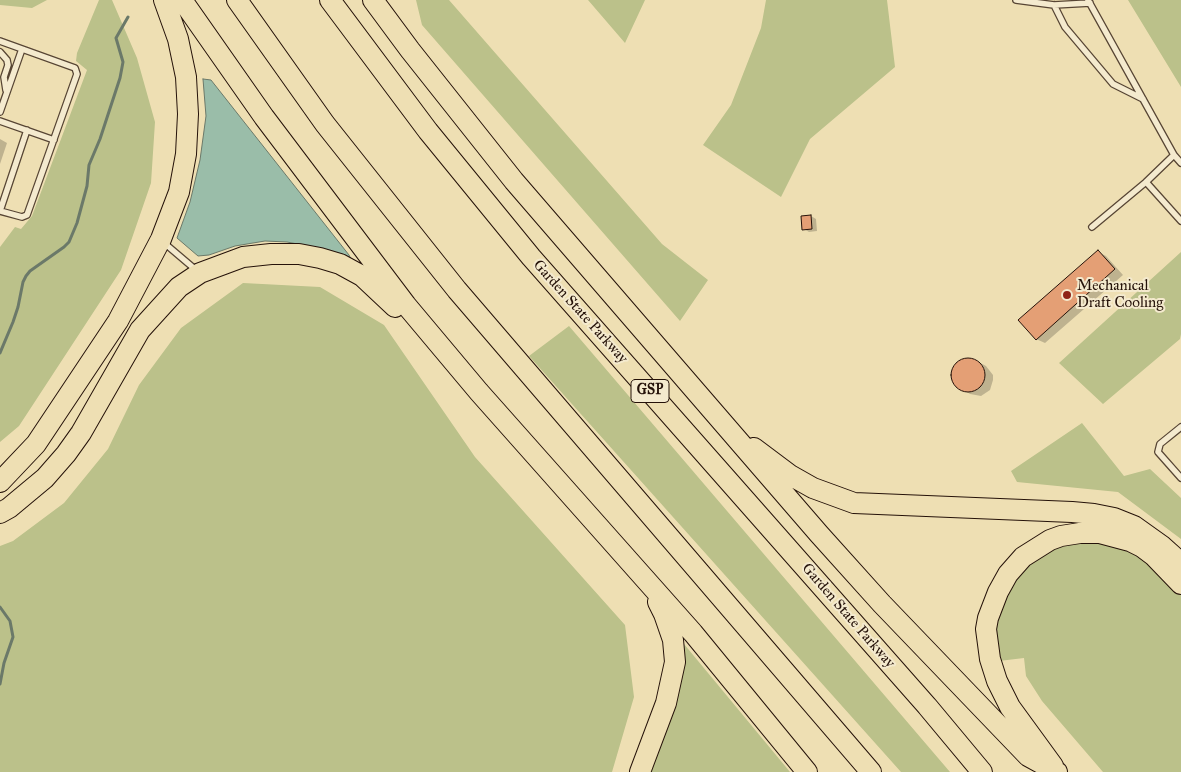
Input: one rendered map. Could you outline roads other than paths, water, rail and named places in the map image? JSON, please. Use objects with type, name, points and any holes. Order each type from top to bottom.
[{"type":"highway","points":[[0,482],[42,436],[118,321],[161,240],[179,192],[186,154],[188,114],[186,77],[178,39],[164,0]]},
{"type":"highway","points":[[182,0],[264,117],[406,305],[479,392],[693,633],[807,772]]},
{"type":"highway","points":[[237,0],[326,124],[457,290],[871,772]]},
{"type":"highway","name":"Garden State Parkway","points":[[330,0],[428,131],[532,257],[861,631],[982,772]]},
{"type":"highway","points":[[372,0],[514,181],[819,534],[889,612],[1028,756],[1057,772]]},
{"type":"highway","points":[[383,0],[410,50]]},
{"type":"highway","points":[[0,513],[9,508],[45,478],[66,454],[81,432],[140,330],[179,287],[200,273],[243,257],[299,254],[340,264],[362,276],[479,392]]},
{"type":"highway","points":[[726,428],[802,482],[823,493],[848,502],[866,505],[1094,514],[1114,518],[1134,526],[1162,546],[1181,563]]},
{"type":"highway","points":[[1057,772],[1010,707],[997,680],[986,644],[988,618],[998,592],[1008,574],[1023,557],[1050,540],[1080,533],[1100,533],[1130,541],[1142,547],[1154,556],[1181,584]]},
{"type":"highway","points":[[640,772],[666,702],[675,662],[672,640],[664,614],[648,582]]},
{"type":"lane","points":[[1016,0],[1054,5],[1089,2],[1174,155],[1181,163]]},
{"type":"lane","points":[[1069,0],[1076,4]]},
{"type":"lane","points":[[1054,5],[1064,27],[1114,84],[1144,100]]},
{"type":"lane","points":[[0,41],[75,68],[77,74],[26,214],[22,217],[0,211],[27,130]]},
{"type":"lane","points":[[0,112],[22,49]]},
{"type":"lane","points":[[0,52],[7,60],[8,65],[4,76],[7,92]]},
{"type":"lane","points":[[0,121],[54,140]]},
{"type":"lane","points":[[1092,227],[1146,182],[1174,155]]},
{"type":"lane","points":[[1146,182],[1181,221]]},
{"type":"lane","points":[[161,240],[200,273]]},
{"type":"lane","points":[[1181,426],[1160,444],[1158,452],[1181,478]]},
{"type":"waterway","points":[[0,353],[13,322],[26,276],[69,242],[77,223],[87,186],[89,165],[100,139],[120,78],[123,62],[116,38],[128,17]]},
{"type":"waterway","points":[[0,607],[10,621],[13,637],[4,663],[0,684]]},
{"type":"place","name":"Mechanical Draft Cooling","points":[[1067,295]]}]
